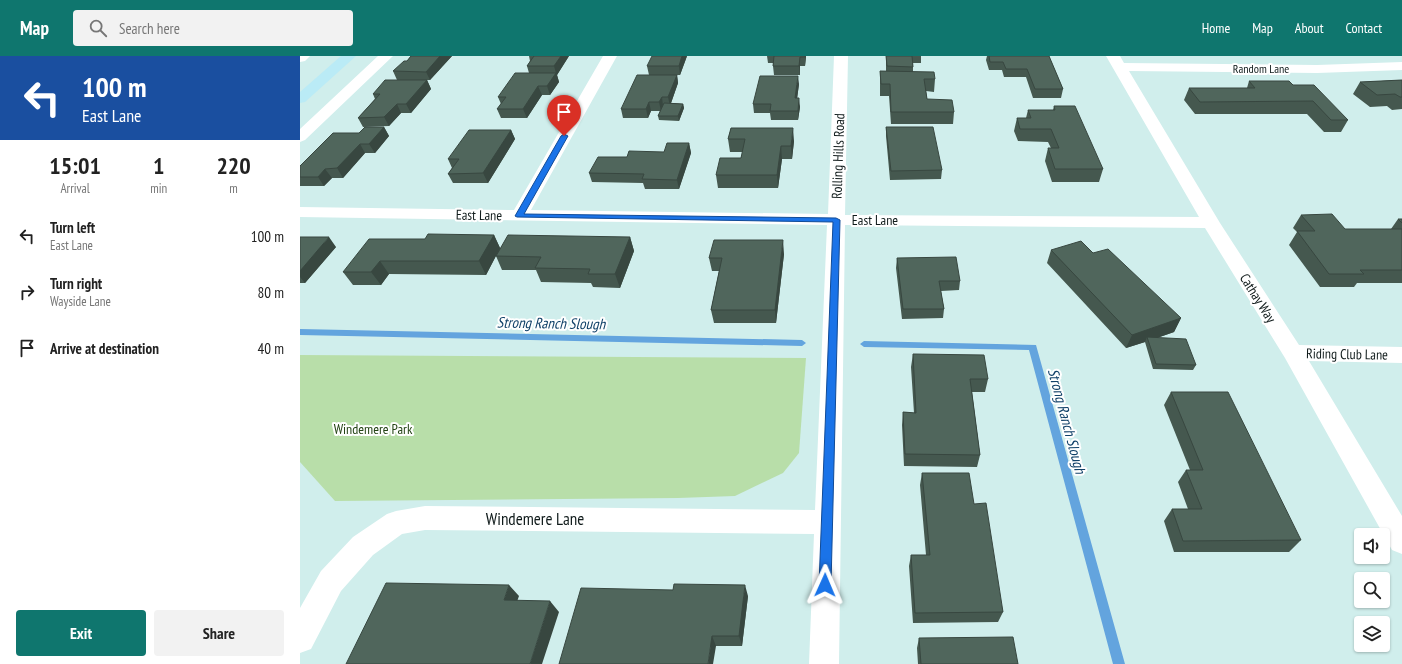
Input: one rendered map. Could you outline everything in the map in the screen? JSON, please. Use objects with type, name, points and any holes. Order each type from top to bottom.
[{"type":"main road","points":[[300,99],[349,56]]},
{"type":"street","points":[[300,137],[386,56]]},
{"type":"street","points":[[519,216],[610,56]]},
{"type":"street","name":"Rolling Hills Road","points":[[824,664],[841,56]]},
{"type":"street","name":"Random Lane","points":[[1116,62],[1317,69],[1402,66]]},
{"type":"street","name":"Cathay Way","points":[[1116,62],[1211,223],[1293,353],[1402,541]]},
{"type":"street","name":"East Lane","points":[[300,212],[836,220],[1211,223]]},
{"type":"street","name":"Riding Club Lane","points":[[1293,353],[1402,355]]},
{"type":"street","name":"Windemere Lane","points":[[300,638],[331,581],[363,546],[396,523],[425,518],[827,522]]},
{"type":"green space","name":"Windemere Park","points":[[300,355],[806,358],[799,453],[783,473],[735,496],[678,498],[335,501],[300,462]]},
{"type":"building","points":[[411,56],[440,56],[426,72],[393,71],[404,61],[407,61]]},
{"type":"building","points":[[534,56],[561,56],[554,66],[527,66]]},
{"type":"building","points":[[652,56],[682,56],[679,66],[647,66]]},
{"type":"building","points":[[774,56],[805,57],[800,57],[799,66],[773,66]]},
{"type":"building","points":[[886,56],[912,56],[913,67],[887,66]]},
{"type":"building","points":[[989,56],[1049,56],[1063,89],[1035,89],[1027,69],[1006,69],[1003,62],[990,62]]},
{"type":"building","points":[[880,71],[934,72],[935,79],[924,79],[927,99],[952,100],[954,112],[891,112],[890,84],[881,84]]},
{"type":"building","points":[[515,73],[556,73],[547,86],[538,86],[523,109],[497,109],[506,97],[498,97]]},
{"type":"building","points":[[637,75],[677,75],[668,97],[662,97],[659,102],[649,102],[646,109],[621,109]]},
{"type":"building","points":[[760,76],[798,76],[795,98],[799,98],[798,111],[770,111],[771,104],[753,104]]},
{"type":"building","points":[[385,80],[427,80],[406,104],[397,104],[384,117],[358,118],[380,94],[373,94]]},
{"type":"building","points":[[1402,80],[1402,97],[1395,94],[1377,95],[1360,82]]},
{"type":"building","points":[[1249,81],[1289,81],[1293,85],[1314,85],[1348,120],[1331,120],[1313,101],[1200,102],[1189,88],[1255,88]]},
{"type":"building","points":[[664,103],[683,104],[678,116],[658,116]]},
{"type":"building","points":[[1054,106],[1075,106],[1103,169],[1055,169],[1048,148],[1059,148],[1051,129],[1020,129],[1017,118],[1031,118],[1028,110],[1055,110]]},
{"type":"building","points":[[365,127],[384,127],[369,144],[360,144],[337,168],[325,169],[318,177],[300,177],[300,166],[333,133],[359,133]]},
{"type":"building","points":[[886,127],[933,127],[942,170],[891,171]]},
{"type":"building","points":[[731,128],[793,128],[791,146],[781,146],[777,175],[716,175],[720,158],[741,158],[745,139],[728,139]]},
{"type":"building","points":[[469,130],[511,130],[483,173],[448,174],[459,159],[448,159]]},
{"type":"building","points":[[667,143],[689,143],[677,180],[642,179],[644,174],[589,173],[598,157],[627,157],[629,151],[664,152]]},
{"type":"building","points":[[1332,214],[1345,229],[1402,229],[1402,270],[1360,270],[1364,274],[1329,274],[1297,231],[1315,231],[1301,215]]},
{"type":"building","points":[[428,234],[494,235],[479,261],[380,261],[371,272],[343,272],[369,239],[425,239]]},
{"type":"building","points":[[508,235],[630,237],[615,274],[588,274],[590,269],[535,268],[541,257],[496,256]]},
{"type":"building","points":[[300,237],[329,237],[300,271]]},
{"type":"building","points":[[714,240],[783,240],[775,310],[711,310],[722,258],[709,258]]},
{"type":"building","points":[[1081,241],[1093,253],[1108,249],[1181,318],[1132,335],[1051,250]]},
{"type":"building","points":[[956,257],[960,281],[939,281],[944,309],[903,309],[897,258]]},
{"type":"building","points":[[1147,337],[1186,339],[1196,365],[1156,364]]},
{"type":"building","points":[[913,354],[984,355],[988,379],[970,379],[980,455],[905,454],[903,412],[916,413]]},
{"type":"building","points":[[1171,392],[1228,392],[1301,540],[1183,541],[1172,509],[1202,509],[1186,470],[1203,470]]},
{"type":"building","points":[[922,473],[969,473],[974,504],[986,503],[1003,612],[915,613],[911,555],[930,555]]},
{"type":"building","points":[[386,583],[509,585],[504,600],[550,601],[530,664],[346,664]]},
{"type":"building","points":[[674,584],[745,585],[739,636],[712,636],[708,664],[559,664],[581,588],[673,590]]},
{"type":"building","points":[[1013,637],[1018,664],[921,664],[919,638]]},
{"type":"waterway","name":"Strong Ranch Slough","points":[[300,332],[802,343]]},
{"type":"waterway","name":"Strong Ranch Slough","points":[[864,344],[1033,347],[1119,664]]},
{"type":"route","points":[[564,136],[519,216],[836,220],[825,585]]}]
